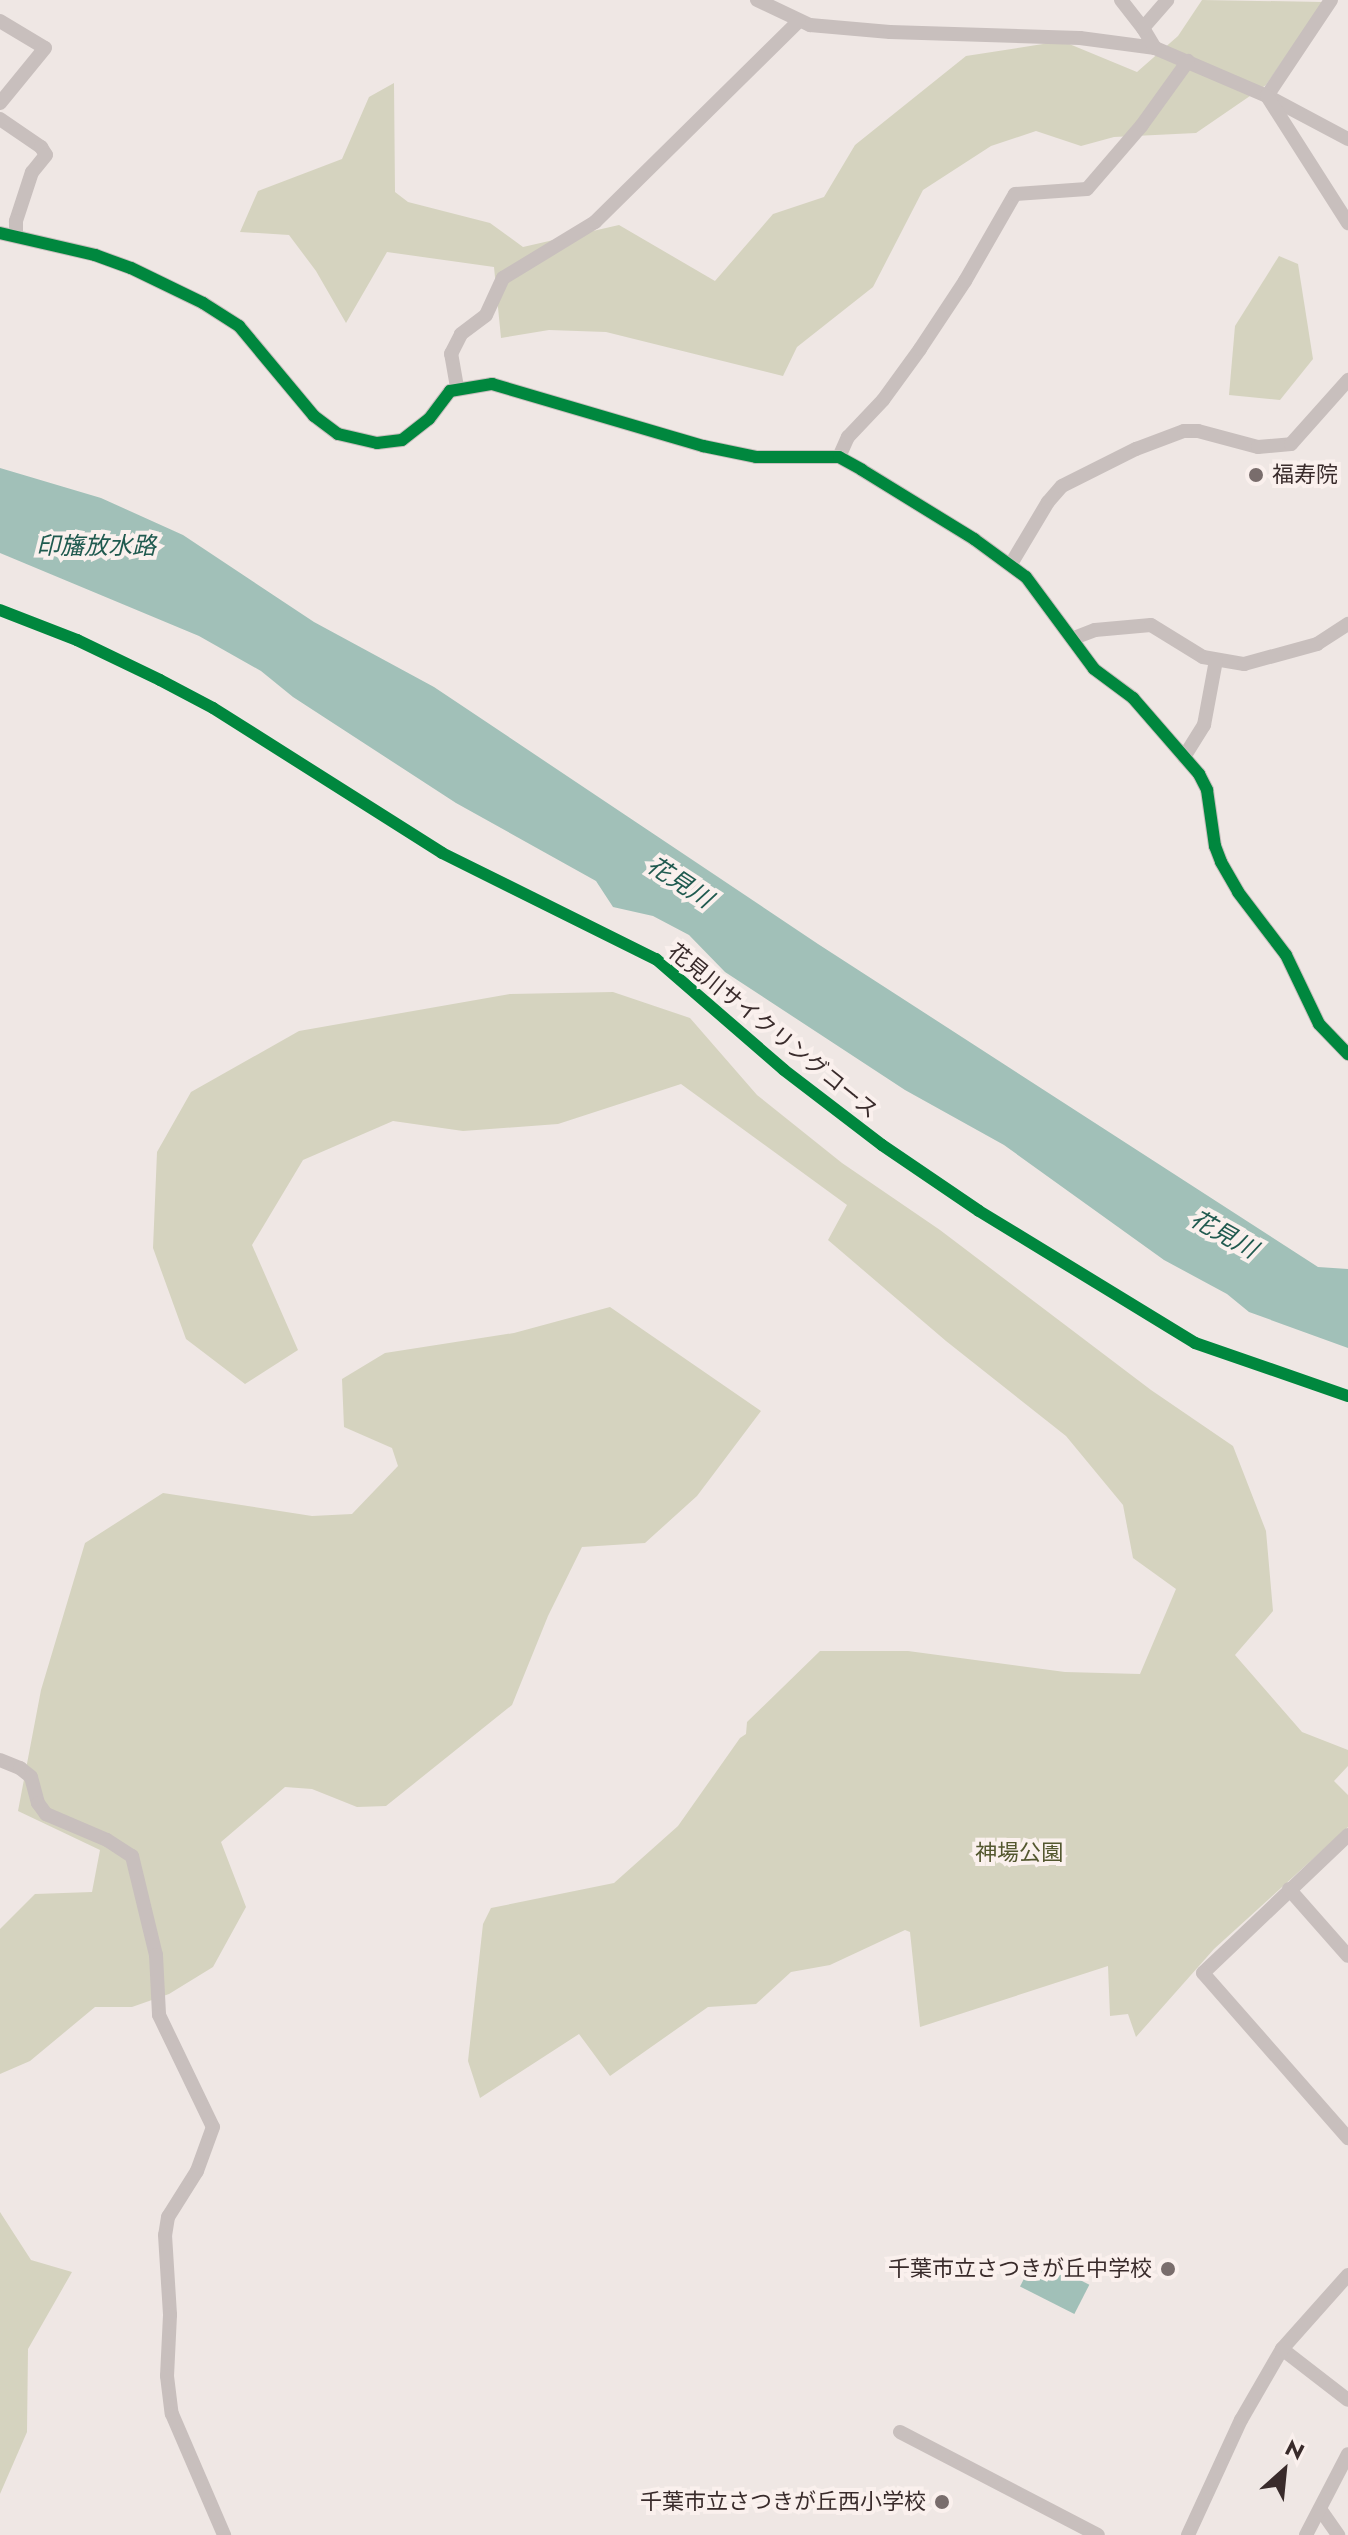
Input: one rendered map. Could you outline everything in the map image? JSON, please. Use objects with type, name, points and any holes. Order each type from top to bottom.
[{"type":"street","points":[[757,0],[810,25],[890,32],[1080,38],[1155,48],[1267,96],[1348,139]]},
{"type":"street","points":[[1121,0],[1155,48]]},
{"type":"street","points":[[1143,28],[1167,0]]},
{"type":"street","points":[[1267,96],[1331,0]]},
{"type":"street","points":[[0,21],[45,48],[0,103]]},
{"type":"street","points":[[457,387],[451,354],[461,334],[486,315],[503,278],[595,222],[799,21]]},
{"type":"street","points":[[839,457],[848,437],[883,400],[928,338],[1015,194],[1087,189],[1142,125],[1188,61]]},
{"type":"street","points":[[1267,96],[1348,223]]},
{"type":"street","points":[[0,119],[41,147],[46,155],[32,172],[16,221],[16,236]]},
{"type":"street","points":[[0,233],[131,268],[203,303],[239,326],[314,416],[338,434],[377,443],[402,440],[429,419],[457,387],[492,384],[703,446],[756,457],[839,457],[1011,564],[1026,577],[1094,669],[1133,698],[1184,757],[1207,790],[1215,846],[1221,862],[1238,892],[1286,955],[1319,1024],[1348,1054]]},
{"type":"street","points":[[1011,564],[1048,502],[1062,486],[1147,444],[1184,431],[1198,431],[1258,447],[1291,444],[1348,380]]},
{"type":"street","points":[[1074,638],[1095,630],[1151,625],[1203,657],[1244,664],[1317,644],[1348,624]]},
{"type":"street","points":[[1184,757],[1204,725],[1216,660]]},
{"type":"street","points":[[0,1760],[20,1768],[31,1777],[38,1803],[46,1814],[107,1840],[132,1856],[156,1955],[159,2015],[213,2127],[211,2141],[197,2171],[168,2217],[165,2235],[170,2315],[167,2376],[172,2414],[224,2535]]},
{"type":"street","points":[[1348,1835],[1203,1973],[1348,2138]]},
{"type":"street","points":[[1289,1889],[1348,1956]]},
{"type":"street","points":[[1188,2535],[1241,2420],[1282,2349],[1348,2275]]},
{"type":"street","points":[[1282,2349],[1348,2400]]},
{"type":"street","points":[[900,2432],[1098,2535]]},
{"type":"street","points":[[1306,2535],[1348,2454]]},
{"type":"street","points":[[1320,2509],[1338,2535]]},
{"type":"green space","points":[[1202,0],[1323,2],[1266,85],[1196,133],[1114,137],[1081,146],[1036,131],[991,146],[923,190],[873,287],[797,347],[783,376],[606,332],[549,330],[501,338],[494,267],[387,252],[346,323],[316,271],[289,235],[240,232],[258,191],[342,159],[369,97],[394,83],[395,192],[408,202],[490,223],[523,247],[619,225],[715,281],[773,214],[824,197],[855,145],[966,56],[1062,41],[1137,72],[1178,36]]},
{"type":"green space","points":[[1279,256],[1298,264],[1313,359],[1280,400],[1229,395],[1235,326]]},
{"type":"green space","name":"神場公園","points":[[613,992],[690,1018],[757,1095],[842,1163],[940,1230],[1151,1390],[1233,1446],[1266,1531],[1273,1611],[1235,1655],[1302,1732],[1348,1750],[1348,1766],[1334,1781],[1348,1795],[1348,1827],[1214,1949],[1136,2037],[1128,2014],[1110,2016],[1108,1966],[920,2027],[910,1932],[905,1930],[830,1965],[791,1972],[756,2004],[708,2007],[610,2076],[579,2034],[480,2098],[468,2061],[483,1924],[491,1908],[614,1883],[678,1826],[740,1738],[746,1734],[747,1722],[820,1651],[908,1651],[1065,1672],[1140,1674],[1176,1589],[1133,1558],[1123,1505],[1066,1436],[946,1341],[828,1240],[847,1205],[681,1084],[558,1124],[463,1131],[393,1121],[303,1160],[252,1245],[298,1350],[245,1384],[186,1339],[153,1248],[157,1152],[191,1092],[299,1031],[510,994]]},
{"type":"green space","points":[[610,1307],[761,1411],[697,1496],[645,1543],[582,1547],[548,1616],[512,1705],[386,1806],[357,1807],[312,1789],[285,1787],[221,1842],[246,1907],[213,1967],[169,1994],[132,2007],[95,2007],[30,2061],[0,2074],[0,1929],[35,1894],[92,1892],[100,1850],[18,1811],[41,1690],[85,1543],[163,1493],[312,1516],[352,1514],[398,1466],[392,1448],[344,1427],[342,1379],[385,1353],[514,1333]]},
{"type":"green space","points":[[0,2212],[31,2260],[72,2272],[28,2349],[27,2432],[0,2494]]},
{"type":"water","name":"印旛放水路","points":[[0,468],[101,498],[183,535],[314,622],[434,687],[818,944],[1318,1267],[1348,1269],[1348,1348],[1249,1312],[1227,1294],[1164,1260],[1004,1145],[905,1090],[725,972],[689,935],[653,916],[613,907],[596,881],[456,803],[293,697],[261,671],[199,636],[0,553]]},
{"type":"water","points":[[1035,2257],[1089,2285],[1074,2314],[1020,2286]]},
{"type":"cycle path","points":[[0,233],[95,255],[131,268],[203,303],[239,326],[314,416],[338,434],[377,443],[402,440],[429,419],[450,391],[492,384],[703,446],[756,457],[839,457],[862,470],[974,539],[1026,577],[1094,669],[1133,698],[1199,774],[1207,790],[1215,846],[1221,862],[1238,892],[1286,955],[1319,1024],[1348,1054]]},
{"type":"cycle path","name":"花見川サイクリングコース","points":[[0,610],[77,640],[213,708],[442,853],[656,959],[784,1070],[882,1145],[979,1211],[1195,1343],[1348,1396]]},
{"type":"place","name":"福寿院","points":[[1256,475]]},
{"type":"place","name":"千葉市立さつきが丘中学校","points":[[1168,2269]]},
{"type":"place","name":"千葉市立さつきが丘西小学校","points":[[942,2502]]},
{"type":"water label","name":"花見川","points":[[680,882]]},
{"type":"water label","name":"花見川","points":[[1224,1234]]}]
